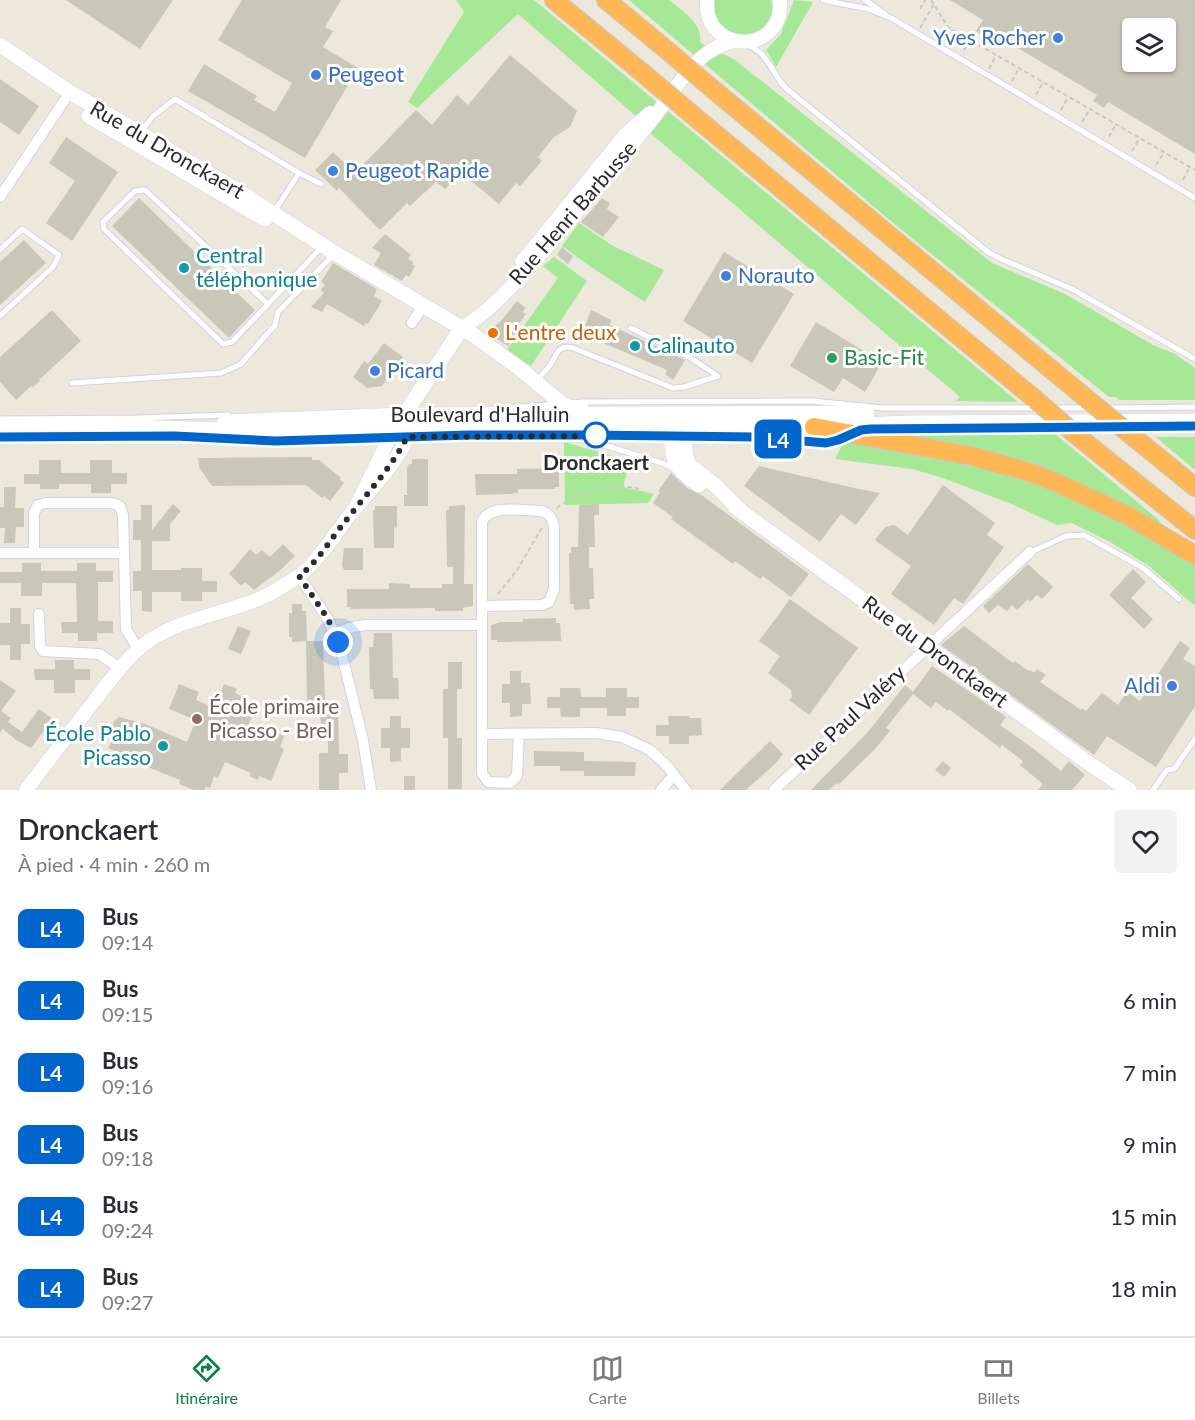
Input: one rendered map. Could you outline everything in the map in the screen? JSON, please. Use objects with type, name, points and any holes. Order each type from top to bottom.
[{"type":"highway","points":[[554,0],[1077,435],[1195,530]]},
{"type":"highway","points":[[606,0],[1195,487]]},
{"type":"highway","points":[[814,427],[966,454],[1032,473],[1117,510],[1195,555]]},
{"type":"main road","name":"Rue du Dronckaert","points":[[0,45],[138,138],[462,328],[485,343],[561,403],[575,408],[651,410],[679,429],[689,465],[716,486],[742,512]]},
{"type":"main road","name":"Rue du Dronckaert","points":[[0,57],[64,101],[138,138]]},
{"type":"main road","name":"Rue Henri Barbusse","points":[[402,426],[462,328]]},
{"type":"main road","name":"Boulevard d'Halluin","points":[[0,428],[126,427],[269,432],[402,426],[679,429],[1195,412]]},
{"type":"main road","name":"Boulevard d'Halluin","points":[[402,426],[538,431],[814,427],[886,423],[1195,421]]},
{"type":"main road","points":[[679,429],[673,458],[684,474]]},
{"type":"main road","name":"Rue du Dronckaert","points":[[684,474],[742,512],[1129,790]]},
{"type":"street","name":"Rue Henri Barbusse","points":[[700,58],[715,47],[757,40],[770,31],[779,17],[780,0]]},
{"type":"street","points":[[706,2],[711,22],[718,32],[738,42]]},
{"type":"street","name":"Rue Henri Barbusse","points":[[462,328],[472,312],[519,267],[626,134],[675,89],[700,58],[707,43],[711,22]]},
{"type":"street","points":[[0,197],[64,101]]},
{"type":"street","points":[[412,323],[423,306]]},
{"type":"street","name":"Rue Henri Barbusse","points":[[26,790],[120,668],[138,650],[170,629],[198,617],[257,600],[299,576],[312,564],[390,466],[402,426]]},
{"type":"street","points":[[34,553],[34,513],[38,505],[87,502],[112,503],[120,506],[123,515],[126,629],[138,650]]},
{"type":"street","points":[[482,606],[542,605],[551,599],[554,589],[554,526],[550,515],[541,511],[496,510],[485,516],[482,522],[482,606],[482,734],[483,778],[488,783],[513,782],[519,773],[519,734]]},
{"type":"street","name":"Rue Paul Valéry","points":[[774,790],[1030,552]]},
{"type":"street","points":[[0,553],[124,553]]},
{"type":"street","points":[[299,576],[328,619],[345,661],[371,790]]},
{"type":"street","points":[[39,614],[40,642],[44,651],[99,654],[120,668]]},
{"type":"street","points":[[335,633],[349,627],[365,625],[482,626]]},
{"type":"street","points":[[482,734],[596,733],[622,737],[650,750],[686,790]]},
{"type":"street","points":[[661,790],[674,775]]},
{"type":"lane","points":[[823,0],[859,7],[891,18]]},
{"type":"lane","points":[[865,0],[891,18],[1195,198]]},
{"type":"lane","points":[[738,42],[764,54],[779,80],[788,90],[988,252],[1001,260],[1072,289],[1195,359]]},
{"type":"lane","points":[[138,138],[153,116],[175,99],[321,184]]},
{"type":"lane","points":[[271,217],[299,173]]},
{"type":"lane","points":[[268,304],[145,190],[135,191],[103,222],[104,229],[223,344],[232,342],[268,304],[328,250]]},
{"type":"lane","points":[[0,250],[22,229],[59,255],[53,267],[0,316]]},
{"type":"lane","points":[[72,383],[221,373],[241,364],[274,325],[278,312],[328,250]]},
{"type":"lane","points":[[536,382],[551,364],[558,350],[565,346],[673,388],[684,387],[718,376],[689,357],[631,328]]},
{"type":"lane","points":[[0,437],[175,436],[275,441],[402,426],[507,408],[561,403],[812,401],[883,408],[1195,407]]},
{"type":"lane","points":[[0,418],[166,418],[402,426],[504,435]]},
{"type":"lane","points":[[538,431],[573,435],[679,429],[826,443],[866,430],[892,428],[1195,426]]},
{"type":"lane","points":[[573,435],[665,464],[684,474]]},
{"type":"lane","points":[[1030,552],[1066,536],[1084,535],[1143,568],[1179,599]]},
{"type":"lane","points":[[1154,790],[1167,770],[1174,768],[1195,739]]},
{"type":"path","points":[[920,9],[925,0]]},
{"type":"path","points":[[931,0],[948,27],[1195,170]]},
{"type":"path","points":[[917,33],[934,4]]},
{"type":"path","points":[[935,44],[948,27]]},
{"type":"path","points":[[959,58],[969,40]]},
{"type":"path","points":[[986,75],[996,55]]},
{"type":"path","points":[[1008,88],[1019,68]]},
{"type":"path","points":[[1032,102],[1043,82]]},
{"type":"path","points":[[1057,116],[1068,97]]},
{"type":"path","points":[[1079,129],[1090,109]]},
{"type":"path","points":[[1105,144],[1116,124]]},
{"type":"path","points":[[1128,158],[1140,138]]},
{"type":"path","points":[[1152,172],[1164,152]]},
{"type":"path","points":[[1178,188],[1190,167]]},
{"type":"path","points":[[482,606],[503,590],[550,515],[565,501],[592,490],[629,486],[639,489]]},
{"type":"green space","points":[[456,0],[534,0],[1018,402],[956,401],[960,397],[649,132],[651,129],[518,14],[417,108],[408,102],[464,12]]},
{"type":"green space","points":[[629,0],[669,0],[695,23],[700,42],[717,55],[724,54],[735,60],[992,263],[1065,294],[1153,345],[1175,354],[1195,368],[1195,400],[1119,400],[1116,397],[1109,397],[892,222]]},
{"type":"green space","points":[[715,0],[771,0],[772,14],[766,25],[756,32],[732,33],[722,27],[716,16]]},
{"type":"green space","points":[[794,0],[813,2],[776,67],[766,50],[781,34]]},
{"type":"green space","points":[[579,223],[613,246],[664,270],[645,302],[562,246]]},
{"type":"green space","points":[[554,257],[587,281],[531,366],[507,350],[558,278],[543,266]]},
{"type":"green space","points":[[895,433],[1054,433],[1160,521],[1150,536],[1195,565],[1195,606],[1149,566],[1112,543],[1072,523],[1057,525],[1014,505],[943,478],[912,469],[835,459],[845,440]]},
{"type":"green space","points":[[1156,437],[1195,437],[1195,470]]},
{"type":"green space","points":[[564,442],[630,461],[623,487],[654,494],[648,503],[565,505]]},
{"type":"building","points":[[66,0],[173,0],[140,49]]},
{"type":"building","name":"Peugeot","points":[[242,0],[341,0],[325,27],[333,31],[323,47],[358,68],[305,158],[188,91],[204,64],[257,96],[254,100],[275,112],[292,83],[218,40]]},
{"type":"building","points":[[950,0],[1195,0],[1195,154],[1108,102],[1104,108],[1093,101],[1097,95],[996,35],[992,42],[976,31],[983,20]]},
{"type":"building","points":[[510,55],[577,111],[570,127],[554,137],[538,157],[542,161],[520,186],[516,183],[499,204],[461,173],[445,189],[436,182],[410,206],[407,203],[380,230],[339,188],[337,191],[315,170],[333,152],[355,173],[416,110],[432,125],[457,95],[468,105]]},
{"type":"building","points":[[0,79],[39,106],[19,135],[0,122]]},
{"type":"building","points":[[66,137],[118,172],[72,241],[46,223],[75,181],[49,163]]},
{"type":"building","name":"Central téléphonique","points":[[139,198],[255,310],[229,338],[112,226]]},
{"type":"building","points":[[602,198],[610,203],[607,209],[619,217],[603,237],[581,222]]},
{"type":"building","points":[[385,234],[411,255],[408,259],[415,266],[409,277],[406,275],[402,281],[374,265],[381,253],[372,248]]},
{"type":"building","points":[[24,240],[46,263],[0,305],[0,262]]},
{"type":"building","points":[[562,247],[573,256],[568,264],[557,255]]},
{"type":"building","points":[[724,252],[759,273],[761,269],[773,276],[771,280],[794,294],[752,363],[683,321]]},
{"type":"building","points":[[333,263],[377,289],[374,296],[382,301],[368,324],[364,326],[327,304],[322,312],[311,307],[324,293],[321,290],[325,285],[321,282]]},
{"type":"building","points":[[517,301],[526,308],[522,312],[526,314],[518,325],[521,327],[508,346],[489,334],[489,330],[500,322]]},
{"type":"building","points":[[52,310],[81,341],[40,381],[16,400],[0,382],[0,357]]},
{"type":"building","name":"Calinauto","points":[[591,310],[611,320],[610,325],[685,360],[673,380],[665,374],[667,370],[582,334]]},
{"type":"building","points":[[816,322],[882,362],[865,392],[843,378],[834,392],[790,366]]},
{"type":"building","name":"Picard","points":[[384,343],[403,357],[382,386],[367,388],[353,377],[364,361],[368,364]]},
{"type":"building","points":[[312,457],[312,460],[319,460],[344,483],[330,501],[324,496],[322,498],[306,485],[212,486],[199,467],[198,458]]},
{"type":"building","points":[[412,459],[428,459],[428,506],[404,506],[404,495],[407,495],[407,468],[409,464],[412,464]]},
{"type":"building","points":[[39,460],[61,460],[61,473],[90,473],[90,460],[112,460],[112,473],[127,473],[127,484],[111,484],[111,493],[91,493],[91,484],[59,484],[59,489],[40,489],[40,484],[24,484],[24,474],[39,474]]},
{"type":"building","points":[[759,466],[880,493],[856,525],[841,514],[820,542],[744,486]]},
{"type":"building","points":[[559,468],[559,487],[555,489],[518,489],[518,493],[513,494],[476,495],[475,474],[517,474],[517,469]]},
{"type":"building","points":[[671,473],[687,488],[700,494],[809,574],[791,597],[763,576],[760,579],[735,561],[733,564],[671,519],[673,517],[653,503],[660,492],[658,491]]},
{"type":"building","points":[[943,485],[995,523],[987,535],[1004,547],[963,604],[954,598],[934,625],[891,594],[911,566],[875,540],[885,527],[894,525],[908,535]]},
{"type":"building","points":[[4,487],[16,487],[15,508],[24,508],[24,527],[16,527],[15,543],[4,543],[5,528],[0,528],[0,507],[4,507]]},
{"type":"building","points":[[173,504],[181,511],[170,524],[170,541],[152,541],[152,570],[202,568],[202,581],[217,581],[217,592],[202,592],[202,601],[181,601],[181,592],[152,592],[152,612],[142,611],[142,591],[133,591],[133,571],[141,571],[141,540],[133,540],[133,520],[141,520],[141,505],[152,505],[152,530]]},
{"type":"building","points":[[599,504],[599,515],[594,515],[595,547],[589,547],[589,568],[593,568],[594,599],[589,599],[590,609],[574,610],[574,604],[570,604],[569,553],[571,553],[571,547],[578,547],[579,505]]},
{"type":"building","points":[[465,505],[464,584],[473,584],[473,606],[463,608],[463,611],[435,611],[435,608],[351,609],[347,607],[347,589],[389,589],[389,583],[410,584],[410,588],[442,588],[442,584],[453,584],[453,567],[447,567],[446,510],[449,510],[449,506]]},
{"type":"building","points":[[375,506],[397,506],[394,548],[374,548],[373,510]]},
{"type":"building","points":[[283,544],[295,556],[254,590],[245,582],[241,586],[229,574],[250,549],[256,555],[262,550],[270,557]]},
{"type":"building","points":[[344,548],[363,548],[363,570],[344,570],[342,565]]},
{"type":"building","points":[[22,563],[41,563],[41,571],[77,571],[77,563],[96,563],[96,571],[113,571],[113,582],[98,582],[98,621],[113,621],[113,633],[97,633],[97,641],[78,641],[78,633],[62,633],[61,622],[77,622],[76,583],[42,583],[42,596],[21,596],[21,583],[0,583],[0,572],[22,572]]},
{"type":"building","points":[[1028,564],[1053,587],[1042,599],[1037,595],[1030,602],[1028,599],[1017,610],[1012,605],[1007,611],[998,605],[989,613],[983,606]]},
{"type":"building","points":[[1133,569],[1146,582],[1131,598],[1153,619],[1144,629],[1109,595]]},
{"type":"building","points":[[790,599],[858,648],[809,715],[789,700],[792,697],[791,690],[768,673],[780,656],[759,641]]},
{"type":"building","points":[[292,604],[302,604],[302,611],[306,611],[307,641],[292,642],[292,637],[289,637],[289,613],[292,613]]},
{"type":"building","points":[[10,608],[21,608],[21,624],[30,624],[30,644],[21,644],[21,660],[10,660],[10,645],[0,645],[0,623],[10,623]]},
{"type":"building","points":[[556,618],[556,623],[560,623],[561,641],[497,642],[497,640],[491,640],[491,625],[501,622],[523,622],[523,619]]},
{"type":"building","points":[[238,626],[251,631],[241,654],[228,649]]},
{"type":"building","points":[[964,626],[1013,663],[1015,661],[1027,670],[1035,672],[1037,669],[1046,675],[1040,682],[1081,710],[1082,708],[1086,711],[1102,693],[1118,705],[1127,692],[1140,701],[1180,641],[1190,648],[1183,659],[1195,666],[1195,706],[1156,767],[1107,736],[1094,755],[941,645]]},
{"type":"building","points":[[374,633],[392,633],[393,678],[398,678],[399,699],[374,699],[373,689],[370,689],[369,647],[373,647]]},
{"type":"building","points":[[306,641],[323,641],[325,703],[337,703],[338,707],[339,754],[348,754],[348,773],[339,773],[339,790],[319,790],[319,753],[328,753],[328,733],[324,734],[324,729],[321,729],[320,703],[307,703]]},
{"type":"building","points":[[55,660],[74,660],[74,669],[90,669],[90,680],[75,680],[75,693],[54,693],[54,680],[35,680],[34,669],[55,669]]},
{"type":"building","points":[[448,662],[462,662],[462,689],[457,689],[457,738],[462,738],[462,789],[448,789],[448,738],[443,738],[443,689],[448,689]]},
{"type":"building","points":[[932,666],[1006,717],[1000,725],[1061,771],[1069,761],[1085,775],[1072,790],[1038,790],[1043,784],[1020,765],[1023,761],[1002,745],[1000,748],[949,709],[948,711],[936,702],[931,708],[913,694],[886,728],[890,731],[838,785],[837,783],[829,790],[811,790],[867,733],[905,685],[913,692]]},
{"type":"building","points":[[510,671],[521,671],[521,683],[530,683],[531,704],[522,704],[522,716],[510,717],[510,703],[502,703],[502,684],[510,684]]},
{"type":"building","points":[[0,680],[16,691],[1,711],[11,718],[8,722],[22,732],[39,709],[53,719],[31,748],[16,740],[3,729],[0,733]]},
{"type":"building","points":[[179,684],[199,692],[196,700],[215,708],[224,684],[237,689],[235,693],[246,698],[245,702],[256,706],[248,726],[270,735],[272,731],[284,736],[280,747],[284,749],[271,781],[259,776],[258,780],[249,776],[251,773],[225,762],[218,778],[214,776],[210,788],[206,786],[204,790],[194,790],[179,784],[180,780],[130,760],[131,758],[108,748],[116,732],[112,729],[114,721],[119,717],[145,724],[187,742],[196,720],[169,709]]},
{"type":"building","points":[[560,688],[580,688],[581,697],[606,697],[606,688],[627,688],[627,697],[639,697],[639,708],[626,708],[626,716],[607,716],[607,708],[580,708],[580,717],[561,717],[560,708],[547,708],[547,697],[560,697]]},
{"type":"building","points":[[390,716],[401,716],[401,728],[410,728],[410,748],[401,748],[401,761],[390,762],[390,748],[381,748],[381,728],[390,728]]},
{"type":"building","points":[[668,716],[701,718],[702,735],[689,736],[689,744],[669,744],[669,736],[656,736],[656,725],[669,725]]},
{"type":"building","points":[[770,741],[783,754],[777,762],[746,790],[720,790]]},
{"type":"building","points":[[534,751],[584,752],[584,761],[636,762],[635,776],[584,776],[584,771],[560,771],[560,766],[534,766]]},
{"type":"building","points":[[943,761],[951,768],[944,777],[935,770]]},
{"type":"building","points":[[404,776],[415,776],[415,790],[404,790]]},
{"type":"bus line","name":"L4","points":[[0,437],[175,436],[275,441],[469,435],[586,435],[756,437],[826,443],[861,430],[871,429],[1195,426]]},
{"type":"place","name":"Yves Rocher","points":[[1058,38]]},
{"type":"place","name":"Peugeot","points":[[316,75]]},
{"type":"place","name":"Peugeot Rapide","points":[[333,171]]},
{"type":"place","name":"Central téléphonique","points":[[184,268]]},
{"type":"place","name":"Norauto","points":[[726,276]]},
{"type":"place","name":"L'entre deux","points":[[493,333]]},
{"type":"place","name":"Calinauto","points":[[635,346]]},
{"type":"place","name":"Basic-Fit","points":[[832,358]]},
{"type":"place","name":"Picard","points":[[375,371]]},
{"type":"place","name":"Dronckaert","points":[[596,435]]},
{"type":"place","name":"Aldi","points":[[1172,686]]},
{"type":"place","name":"École primaire Picasso - Brel","points":[[197,719]]},
{"type":"place","name":"École Pablo Picasso","points":[[163,746]]},
{"type":"route","points":[[338,642],[328,619],[299,576],[312,564],[377,484],[399,453],[407,437],[603,436],[596,435]]}]
